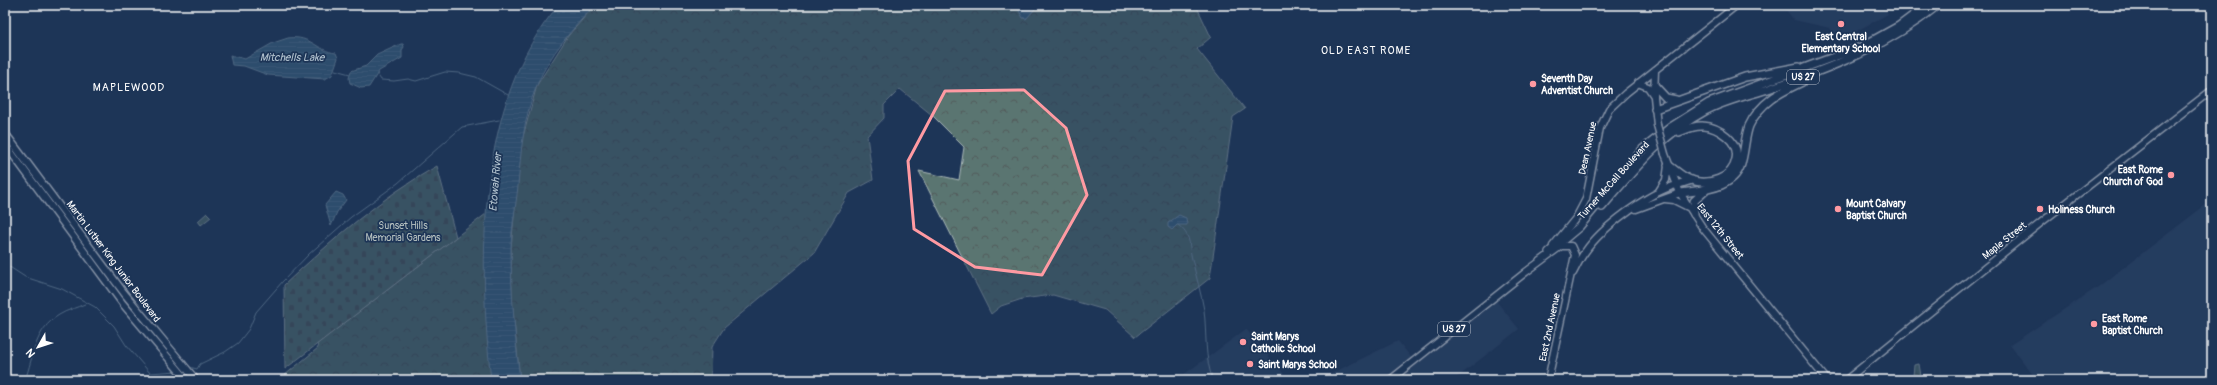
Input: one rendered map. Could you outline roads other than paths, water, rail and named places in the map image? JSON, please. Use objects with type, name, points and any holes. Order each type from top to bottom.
[{"type":"highway","name":"Turner McCall Boulevard","points":[[1549,252],[1579,227],[1643,149],[1671,126],[1709,103],[1841,55],[1880,37],[1927,5]]},
{"type":"highway","name":"Turner McCall Boulevard","points":[[1561,246],[1584,228],[1648,153],[1664,139],[1706,110],[1831,68],[1869,51],[1899,33],[1938,5]]},
{"type":"highway","points":[[1655,110],[1676,100],[1760,73],[1813,65]]},
{"type":"highway","points":[[1680,193],[1707,190],[1723,185],[1739,171],[1749,126],[1759,111],[1774,95],[1831,68]]},
{"type":"highway","points":[[1654,85],[1666,98],[1676,100]]},
{"type":"highway","points":[[1664,139],[1695,126],[1703,126],[1717,130],[1730,139],[1734,146],[1736,158],[1728,173],[1720,179],[1706,182],[1692,180],[1676,185]]},
{"type":"highway","points":[[1668,164],[1692,180]]},
{"type":"highway","points":[[1694,214],[1694,201],[1707,190]]},
{"type":"main road","name":"Dean Avenue","points":[[1549,252],[1581,210],[1586,199],[1600,128],[1605,114],[1638,83],[1737,5]]},
{"type":"main road","name":"East 12th Street","points":[[1655,70],[1654,97],[1657,125],[1664,154],[1680,193],[1694,214],[1827,380]]},
{"type":"main road","points":[[1638,83],[1648,87],[1654,97]]},
{"type":"main road","name":"Maple Street","points":[[1846,380],[2043,221],[2212,90]]},
{"type":"main road","name":"Martin Luther King Junior Boulevard","points":[[5,133],[127,298],[196,380]]},
{"type":"main road","name":"Martin Luther King Junior Boulevard","points":[[5,144],[123,304],[187,380]]},
{"type":"main road","points":[[1658,192],[1666,180],[1668,164]]},
{"type":"main road","points":[[1570,278],[1585,252],[1596,239],[1630,211],[1658,192],[1676,185]]},
{"type":"main road","points":[[1630,211],[1680,193]]},
{"type":"main road","points":[[1663,198],[1674,200],[1689,207]]},
{"type":"main road","name":"Turner McCall Boulevard","points":[[1390,380],[1542,259],[1561,246]]},
{"type":"main road","points":[[1561,246],[1571,246],[1574,248],[1570,278]]},
{"type":"main road","name":"Turner McCall Boulevard","points":[[1542,259],[1549,252]]},
{"type":"main road","name":"East 2nd Avenue","points":[[1548,380],[1570,278]]},
{"type":"water","name":"Etowah River","points":[[559,5],[595,5],[578,23],[548,63],[532,97],[522,148],[511,242],[515,331],[520,380],[491,380],[484,285],[485,234],[489,184],[498,134],[512,87],[532,43]]},
{"type":"water","points":[[1019,5],[1034,5],[1035,9],[1026,19],[1023,18],[1018,9]]},
{"type":"water","name":"Mitchells Lake","points":[[288,38],[303,39],[329,52],[336,53],[338,58],[332,75],[325,79],[268,75],[244,66],[232,65],[230,55],[245,59],[273,43]]},
{"type":"water","points":[[403,44],[404,47],[402,50],[402,58],[379,71],[369,87],[361,88],[350,83],[349,78],[351,71],[366,66],[377,55]]},
{"type":"water","points":[[336,192],[343,195],[346,200],[337,212],[331,226],[325,205]]},
{"type":"water","points":[[1179,215],[1186,218],[1187,225],[1177,225],[1172,230],[1168,227],[1168,223]]},
{"type":"waterway","points":[[335,70],[350,74]]},
{"type":"waterway","points":[[377,74],[381,80],[394,81],[408,79],[416,81],[445,72],[459,73],[476,77],[508,95]]},
{"type":"waterway","points":[[189,367],[197,369],[200,364],[225,352],[238,343],[249,329],[256,312],[309,254],[351,217],[398,183],[462,127],[499,120]]},
{"type":"waterway","points":[[1178,225],[1186,233],[1189,240],[1204,310],[1208,363],[1213,380]]},
{"type":"waterway","points":[[5,264],[25,277],[62,289],[95,307],[114,326],[126,345],[150,373],[177,371]]},
{"type":"waterway","points":[[25,380],[36,344],[44,328],[59,315],[85,304]]},
{"type":"place","name":"East Central Elementary School","points":[[1841,24]]},
{"type":"place","name":"Seventh Day Adventist Church","points":[[1533,84]]},
{"type":"place","name":"East Rome Church of God","points":[[2171,175]]},
{"type":"place","name":"Mount Calvary Baptist Church","points":[[1838,209]]},
{"type":"place","name":"Holiness Church","points":[[2040,209]]},
{"type":"place","name":"East Rome Baptist Church","points":[[2094,324]]},
{"type":"place","name":"Saint Marys Catholic School","points":[[1243,342]]},
{"type":"place","name":"Saint Marys School","points":[[1250,364]]},
{"type":"district","name":"OLD EAST ROME","points":[[1366,50]]},
{"type":"district","name":"MAPLEWOOD","points":[[129,87]]},
{"type":"park label","name":"Sunset Hills Memorial Gardens","points":[[403,230]]}]
